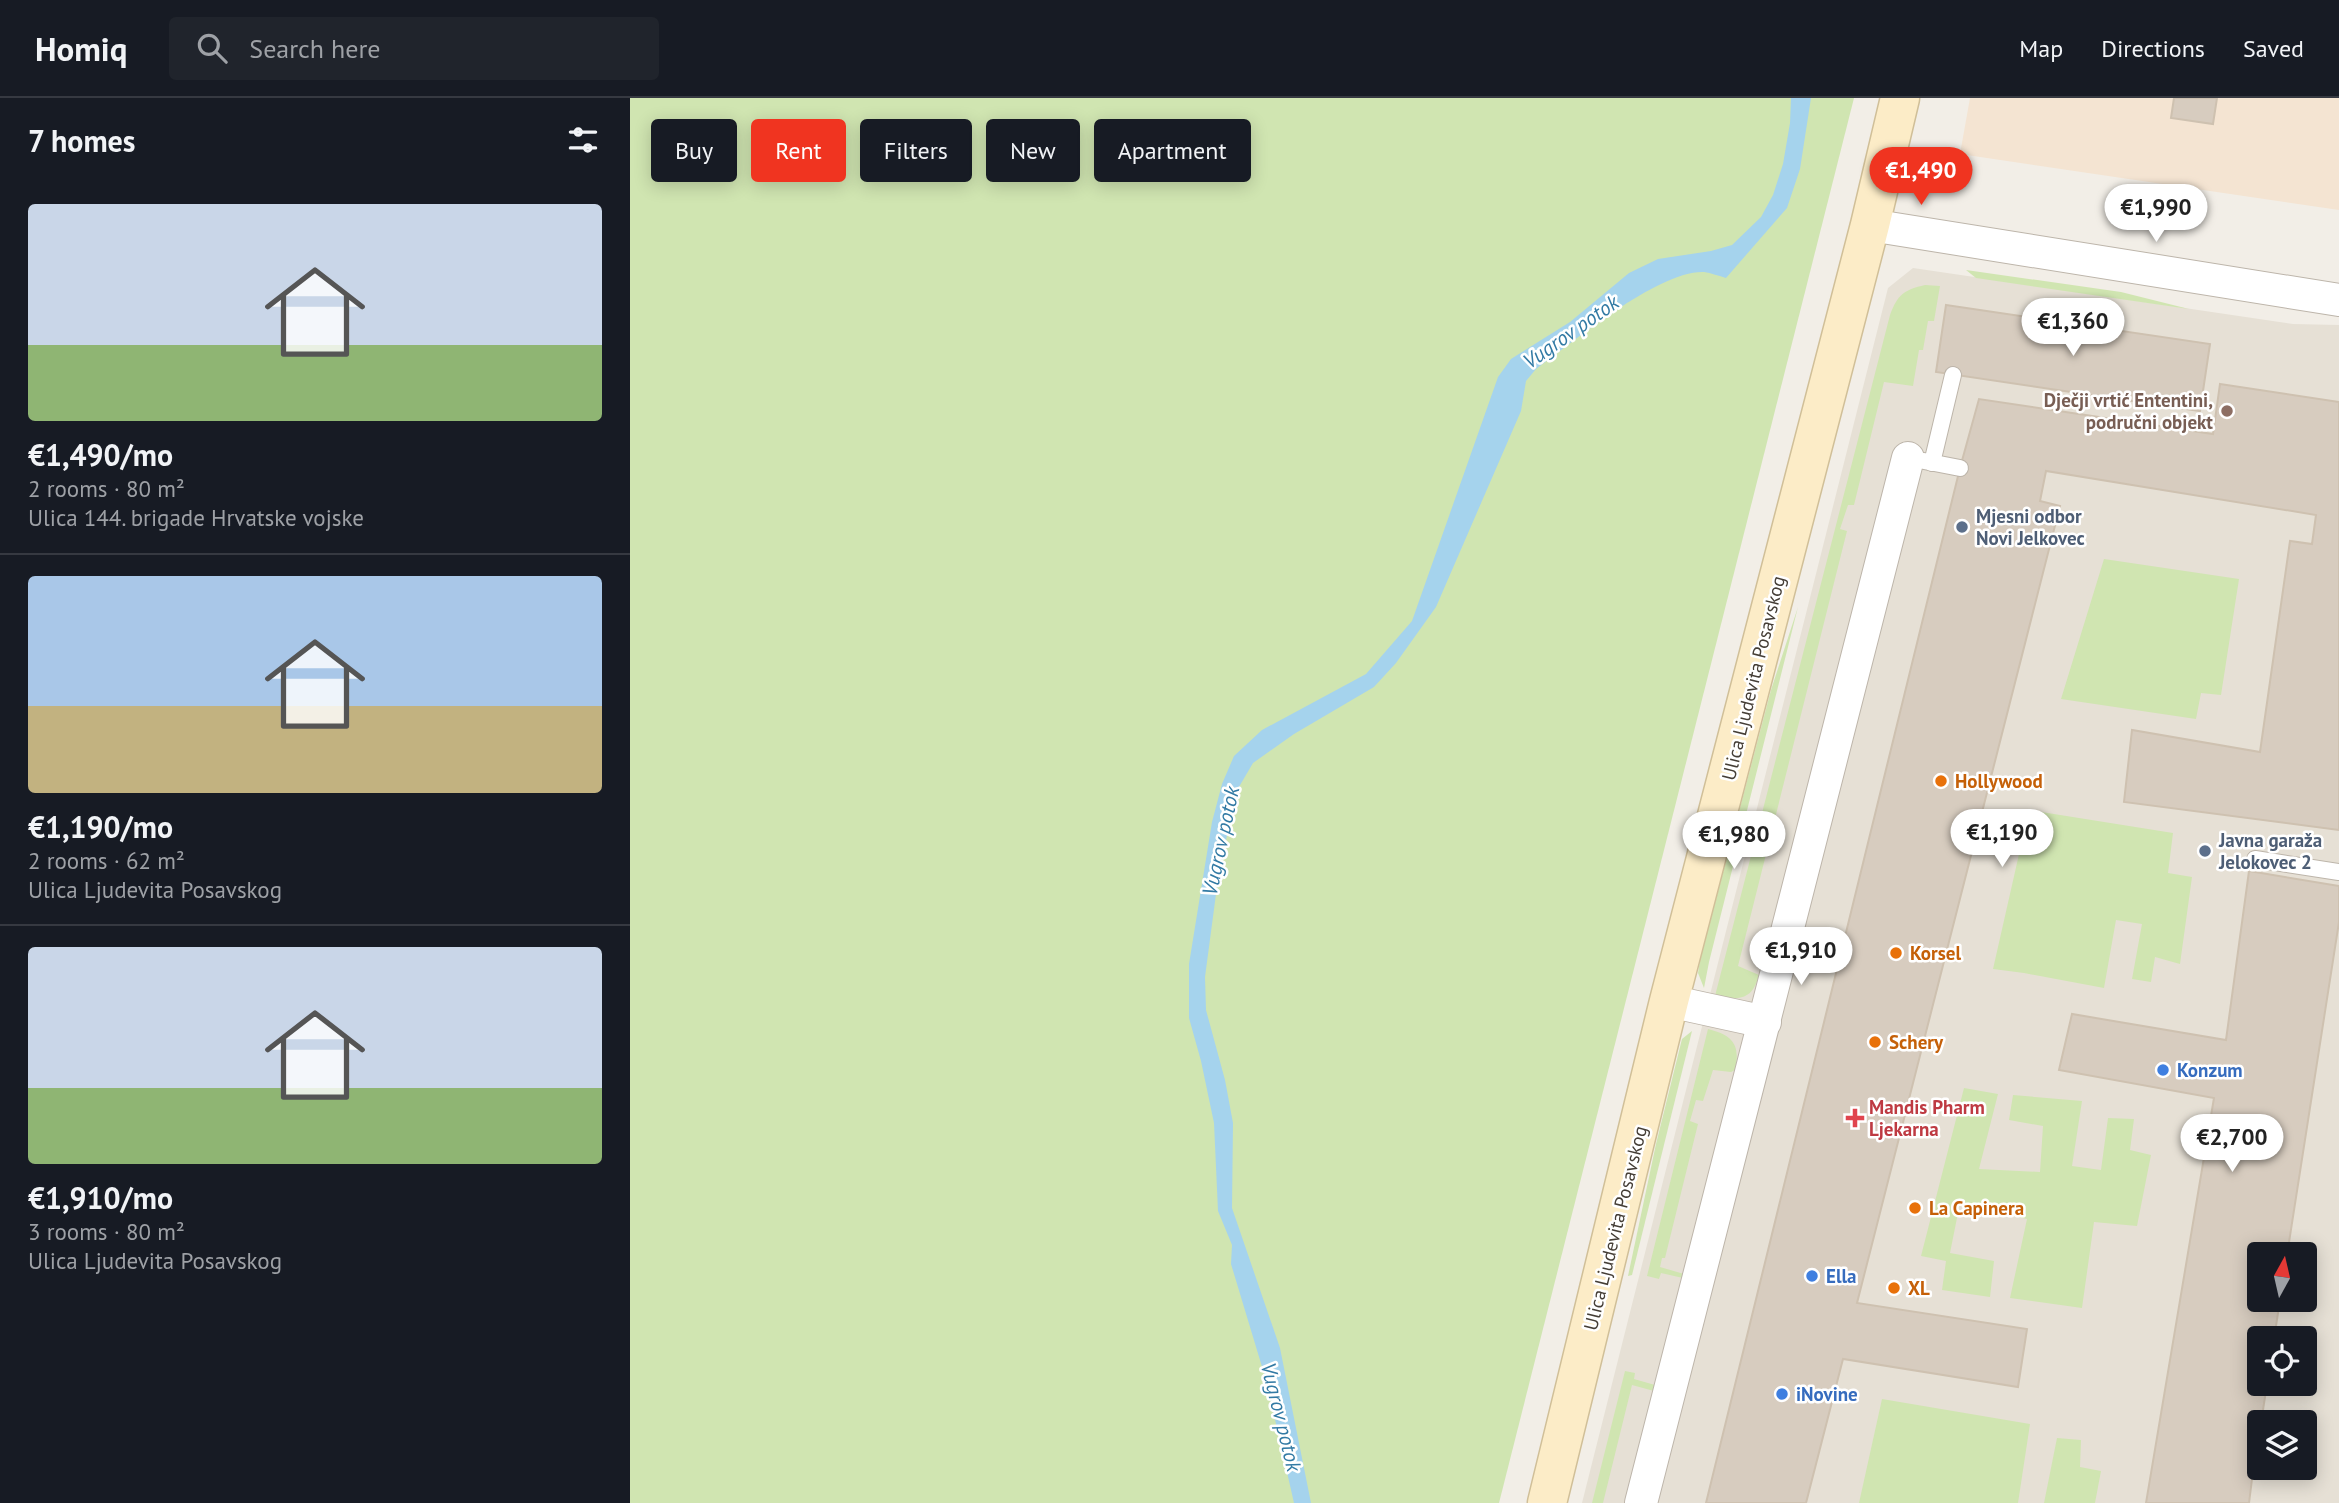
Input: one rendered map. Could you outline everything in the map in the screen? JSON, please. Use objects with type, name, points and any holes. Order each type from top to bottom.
[{"type":"main road","name":"Ulica Ljudevita Posavskog","points":[[1548,1503],[1669,1001],[1870,225],[1900,98]]},
{"type":"street","points":[[1870,225],[2339,300]]},
{"type":"street","points":[[1641,1503],[1765,1022],[1920,460]]},
{"type":"street","points":[[1669,1001],[1765,1022]]},
{"type":"lane","points":[[1953,375],[1920,460],[1960,468]]},
{"type":"lane","points":[[2255,859],[2339,872]]},
{"type":"shaded area","points":[[1970,98],[2339,98],[2339,210],[1960,154]]},
{"type":"shaded area","points":[[1913,268],[2293,324],[2339,325],[2339,1503],[1582,1503],[1888,288]]},
{"type":"green space","points":[[630,98],[1854,98],[1499,1503],[630,1503]]},
{"type":"green space","points":[[1966,270],[2121,292],[2189,309],[1976,278]]},
{"type":"green space","points":[[1925,285],[1940,286],[1934,321],[1928,321],[1923,350],[1919,350],[1913,386],[1884,382],[1854,505],[1848,505],[1840,529],[1847,531],[1738,966],[1759,975],[1753,990],[1743,997],[1715,996],[1890,315],[1903,294]]},
{"type":"green space","points":[[2104,559],[2239,579],[2221,695],[2201,693],[2196,719],[2061,699]]},
{"type":"green space","points":[[1798,607],[1704,988],[1698,973],[1700,960],[1771,690]]},
{"type":"green space","points":[[2029,810],[2173,833],[2168,873],[2192,877],[2180,964],[2155,957],[2151,982],[2132,979],[2142,924],[2116,920],[2104,988],[1993,969]]},
{"type":"green space","points":[[1708,1029],[1723,1034],[1733,1042],[1737,1061],[1735,1070],[1731,1072],[1713,1070],[1703,1101],[1696,1100],[1690,1121],[1698,1124],[1665,1258],[1662,1258],[1660,1267],[1684,1274],[1683,1278],[1661,1273],[1659,1279],[1647,1276]]},
{"type":"green space","points":[[1692,1031],[1632,1275],[1628,1276],[1682,1039]]},
{"type":"green space","points":[[1964,1088],[1998,1094],[1979,1169],[2040,1172],[2043,1126],[2009,1120],[2013,1095],[2082,1101],[2072,1166],[2101,1170],[2108,1118],[2134,1119],[2130,1150],[2151,1155],[2137,1226],[2094,1222],[2082,1308],[2010,1298],[2027,1219],[1960,1203],[1950,1253],[1994,1261],[1990,1297],[1942,1290],[1946,1261],[1921,1256]]},
{"type":"green space","points":[[1625,1371],[1635,1373],[1634,1379],[1655,1385],[1654,1391],[1632,1385],[1603,1503],[1592,1503]]},
{"type":"green space","points":[[1882,1399],[2030,1424],[2018,1503],[1859,1503]]},
{"type":"green space","points":[[2057,1438],[2081,1440],[2080,1467],[2101,1471],[2095,1503],[2044,1503]]},
{"type":"water","name":"Vugrov potok","points":[[1791,98],[1811,98],[1800,169],[1787,208],[1726,278],[1704,272],[1685,274],[1664,283],[1617,310],[1536,369],[1526,381],[1521,411],[1436,607],[1396,663],[1374,687],[1294,734],[1253,763],[1236,792],[1218,879],[1205,977],[1206,1010],[1225,1080],[1233,1123],[1232,1208],[1280,1348],[1311,1503],[1294,1503],[1266,1380],[1231,1264],[1232,1245],[1218,1211],[1214,1123],[1189,1018],[1189,964],[1212,822],[1222,784],[1234,756],[1262,730],[1366,674],[1412,621],[1498,377],[1511,359],[1570,322],[1629,273],[1658,259],[1732,245],[1761,217],[1773,195],[1783,164]]},
{"type":"building","points":[[2174,98],[2217,98],[2213,124],[2171,118]]},
{"type":"building","points":[[1946,305],[2210,344],[2200,411],[1936,372]]},
{"type":"building","points":[[2220,384],[2339,402],[2339,830],[2124,802],[2132,730],[2260,752],[2290,541],[2312,544],[2316,515],[2046,471],[2040,501],[2060,506],[1857,1303],[2027,1329],[2018,1387],[1843,1359],[1806,1503],[1706,1503],[1979,399],[2213,434]]},
{"type":"building","points":[[2249,871],[2339,886],[2339,922],[2289,1242],[2247,1242],[2247,1312],[2278,1312],[2276,1326],[2247,1326],[2247,1396],[2265,1396],[2263,1410],[2247,1410],[2247,1480],[2252,1480],[2249,1503],[2146,1503],[2214,1098],[2059,1070],[2072,1014],[2226,1040]]},
{"type":"place","name":"Dječji vrtić Ententini, područni objekt","points":[[2227,411]]},
{"type":"place","name":"Mjesni odbor Novi Jelkovec","points":[[1962,527]]},
{"type":"place","name":"Hollywood","points":[[1941,781]]},
{"type":"place","name":"Javna garaža Jelokovec 2","points":[[2205,851]]},
{"type":"place","name":"Korsel","points":[[1896,953]]},
{"type":"place","name":"Schery","points":[[1875,1042]]},
{"type":"place","name":"Konzum","points":[[2163,1070]]},
{"type":"place","name":"Mandis Pharm Ljekarna","points":[[1855,1118]]},
{"type":"place","name":"La Capinera","points":[[1915,1208]]},
{"type":"place","name":"Ella","points":[[1812,1276]]},
{"type":"place","name":"XL","points":[[1894,1288]]},
{"type":"place","name":"iNovine","points":[[1782,1394]]}]
